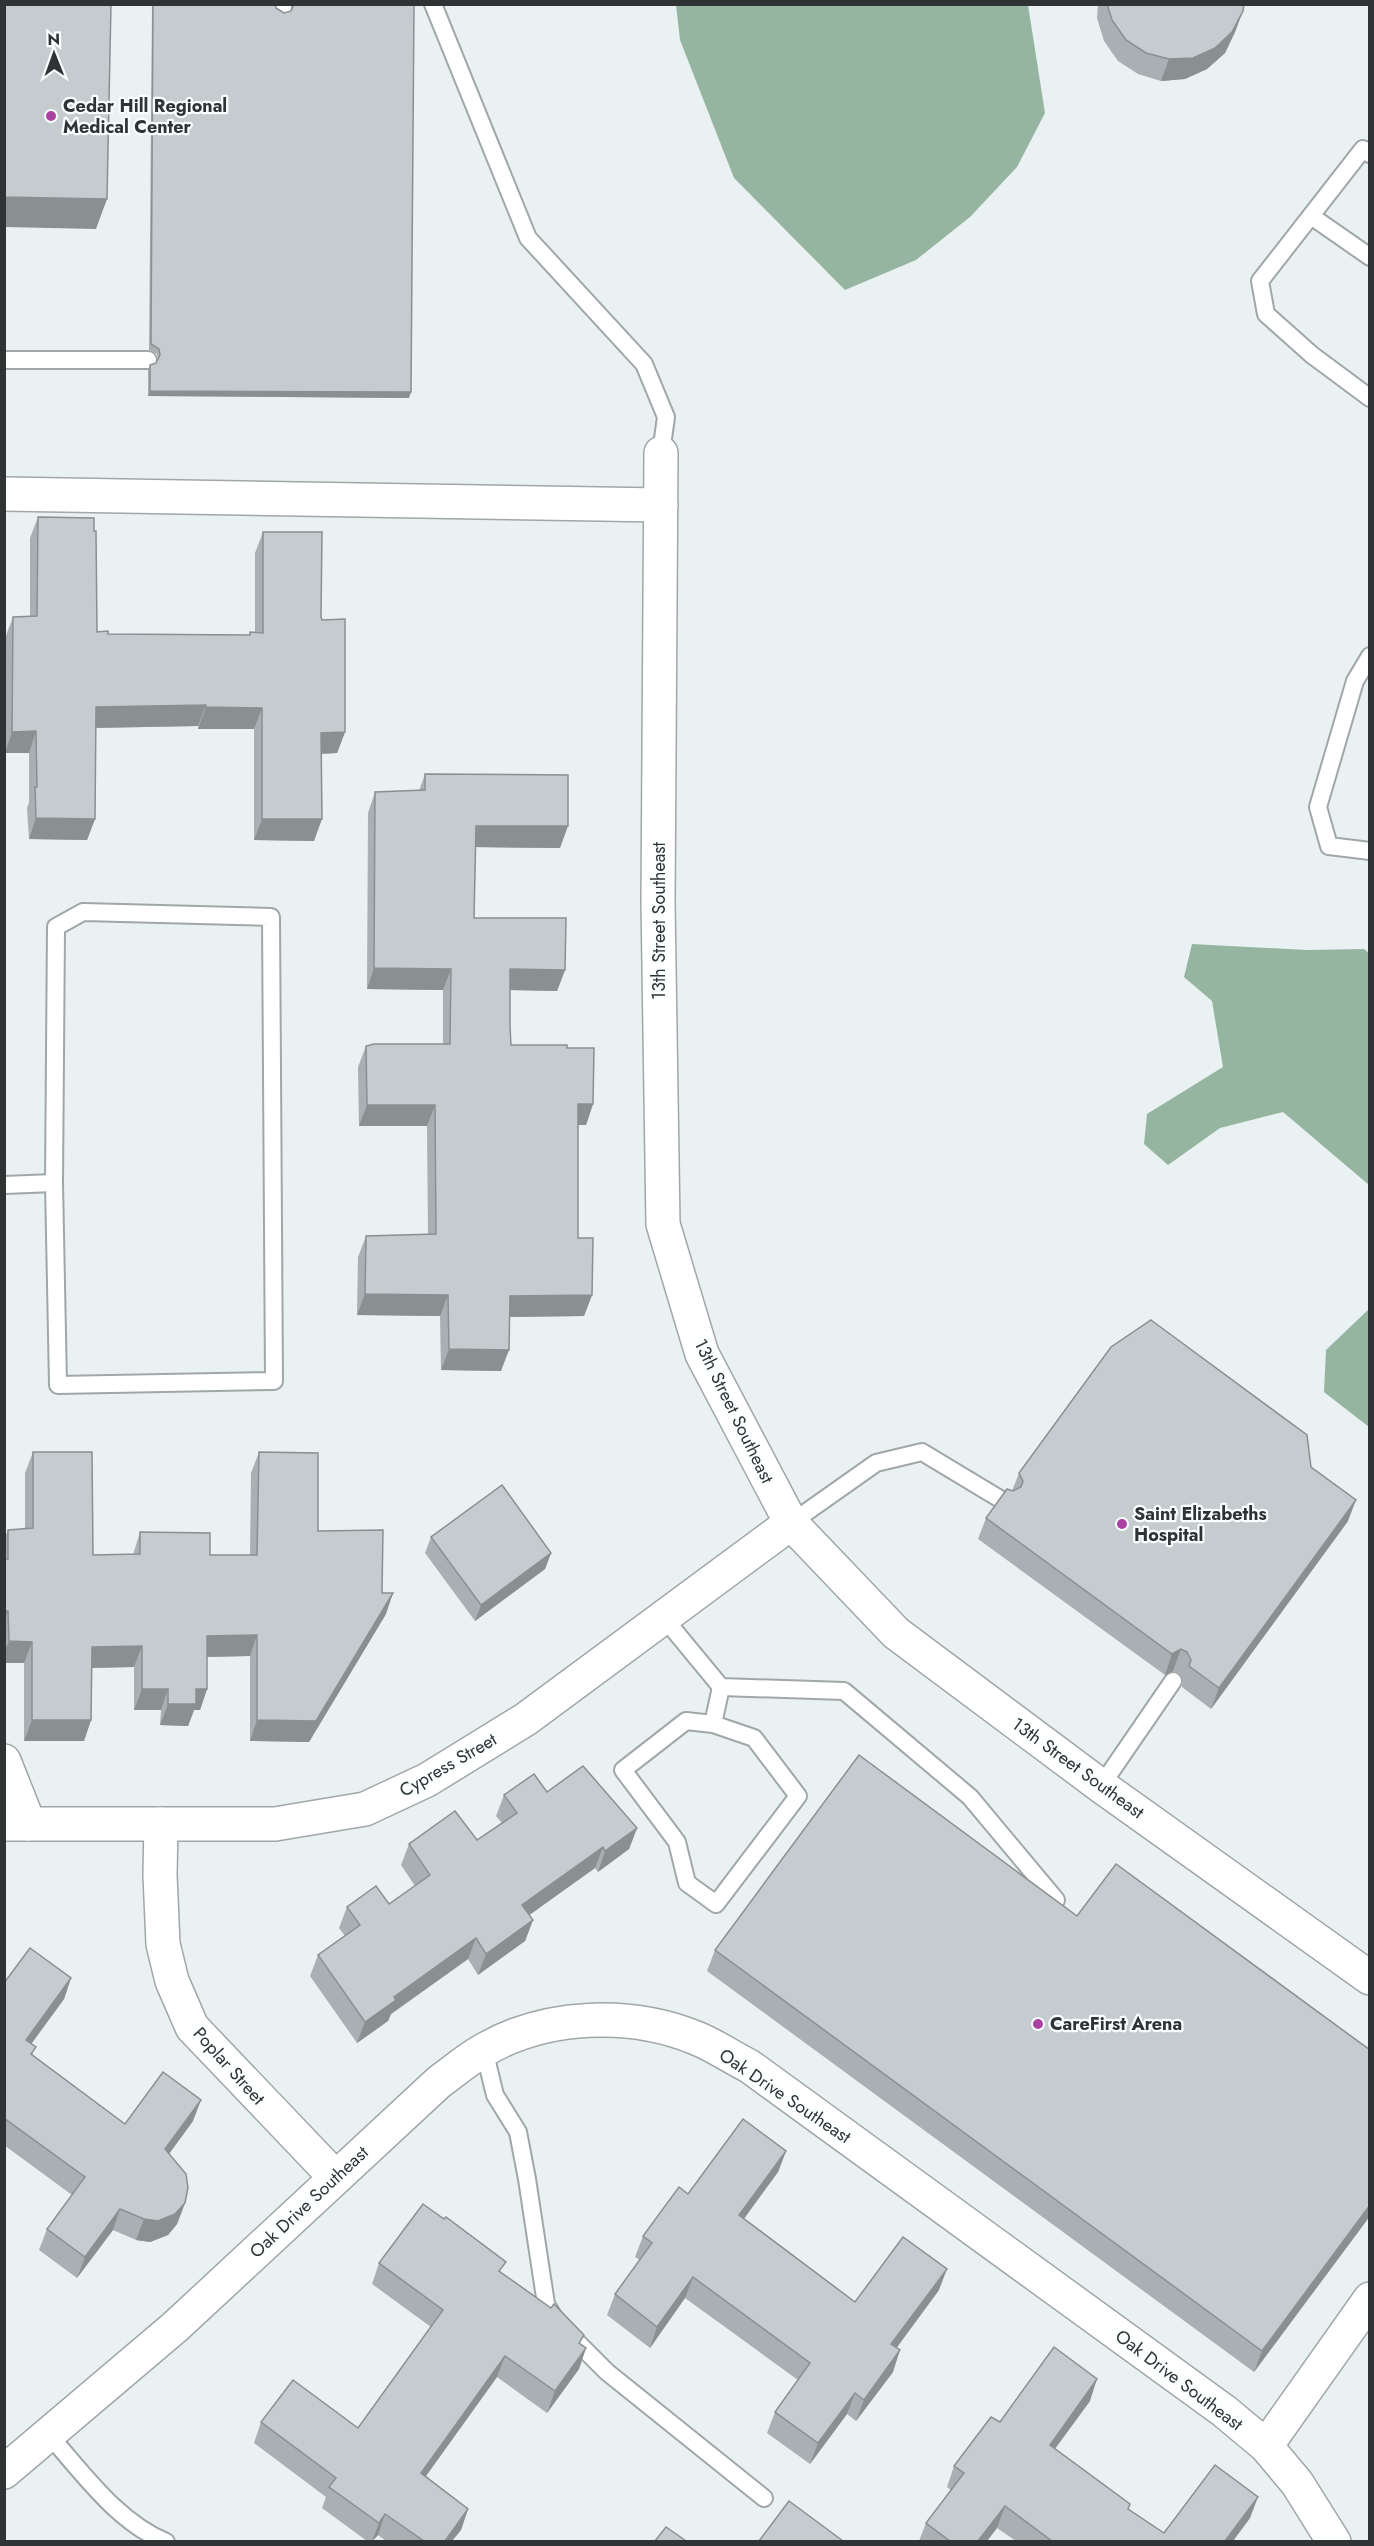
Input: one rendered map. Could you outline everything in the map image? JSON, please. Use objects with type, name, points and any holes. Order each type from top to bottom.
[{"type":"street","name":"13th Street Southeast","points":[[660,453],[657,902],[663,1224],[702,1354],[791,1523],[896,1633],[1101,1786],[1370,1978]]},
{"type":"street","points":[[4,494],[661,505]]},
{"type":"street","name":"Cypress Street","points":[[17,1824],[275,1824],[365,1809],[428,1780],[526,1719],[791,1523]]},
{"type":"street","points":[[4,1761],[17,1824]]},
{"type":"street","name":"Poplar Street","points":[[161,1824],[160,1875],[163,1944],[172,1981],[192,2027],[335,2177]]},
{"type":"street","name":"Oak Drive Southeast","points":[[4,2472],[175,2327],[439,2082],[484,2050],[538,2026],[600,2020],[650,2023],[697,2038],[758,2073],[1224,2411],[1266,2446],[1297,2483],[1334,2541]]},
{"type":"street","points":[[1266,2446],[1370,2299]]},
{"type":"lane","points":[[433,4],[528,238],[645,364],[666,417],[660,453]]},
{"type":"lane","points":[[1370,154],[1363,149],[1260,281],[1266,314],[1312,355],[1370,398]]},
{"type":"lane","points":[[1311,216],[1370,257]]},
{"type":"lane","points":[[4,360],[148,360]]},
{"type":"lane","points":[[1370,656],[1355,681],[1318,807],[1329,846],[1370,851]]},
{"type":"lane","points":[[83,912],[271,917],[273,1382],[57,1385],[54,1183],[56,927],[83,912]]},
{"type":"lane","points":[[4,1185],[54,1183]]},
{"type":"lane","points":[[791,1523],[876,1463],[922,1452],[1005,1502]]},
{"type":"lane","points":[[664,1618],[721,1688],[844,1692],[970,1797],[1056,1900]]},
{"type":"lane","points":[[1101,1786],[1173,1681]]},
{"type":"lane","points":[[713,1724],[721,1688]]},
{"type":"lane","points":[[686,1721],[713,1724],[754,1738],[798,1796],[716,1904],[687,1883],[677,1842],[623,1770],[686,1721]]},
{"type":"lane","points":[[484,2050],[495,2095],[518,2132],[546,2304],[556,2321],[607,2372],[764,2498]]},
{"type":"lane","points":[[49,2435],[92,2484],[125,2516],[154,2536],[166,2541]]},
{"type":"green space","points":[[676,5],[1028,5],[1045,113],[1017,167],[970,217],[916,260],[845,290],[734,178],[680,40]]},
{"type":"green space","points":[[1192,944],[1307,950],[1364,949],[1369,953],[1369,1185],[1283,1112],[1220,1128],[1168,1165],[1144,1144],[1147,1114],[1223,1067],[1212,1001],[1184,977]]},
{"type":"green space","points":[[1369,1309],[1369,1427],[1324,1392],[1326,1350]]},
{"type":"building","name":"Cedar Hill Regional Medical Center","points":[[4,4],[111,4],[107,199],[4,197]]},
{"type":"building","points":[[153,4],[275,4],[276,8],[284,13],[291,11],[294,4],[414,4],[411,392],[150,391],[150,365],[156,363],[160,355],[159,349],[151,344]]},
{"type":"building","points":[[1107,4],[1244,4],[1243,11],[1232,32],[1215,48],[1193,58],[1169,59],[1146,53],[1126,40],[1112,20]]},
{"type":"building","points":[[38,517],[94,518],[97,632],[108,631],[108,634],[250,635],[250,632],[263,633],[263,532],[322,532],[321,617],[322,620],[345,619],[345,732],[321,733],[322,819],[262,819],[262,708],[206,707],[206,705],[96,707],[95,819],[36,818],[36,731],[12,732],[13,617],[37,616]]},
{"type":"building","points":[[425,774],[568,775],[568,826],[476,826],[474,918],[566,918],[565,970],[510,969],[511,1045],[567,1045],[567,1048],[594,1048],[593,1104],[578,1104],[578,1238],[593,1238],[592,1295],[510,1296],[509,1350],[449,1349],[448,1295],[365,1294],[366,1236],[436,1234],[435,1105],[367,1105],[366,1046],[374,1044],[450,1044],[451,969],[374,968],[375,792],[425,790]]},
{"type":"building","points":[[1151,1320],[1307,1435],[1311,1467],[1356,1500],[1219,1688],[1189,1666],[1191,1660],[1187,1652],[1181,1649],[1172,1654],[986,1518],[1007,1489],[1013,1491],[1021,1487],[1023,1481],[1019,1473],[1111,1347]]},
{"type":"building","points":[[33,1452],[92,1452],[93,1555],[140,1554],[140,1532],[210,1533],[210,1555],[257,1555],[259,1452],[318,1453],[318,1531],[383,1530],[382,1593],[393,1593],[316,1721],[257,1720],[257,1635],[207,1636],[207,1689],[196,1689],[196,1704],[168,1704],[168,1689],[142,1689],[142,1646],[92,1647],[91,1720],[32,1720],[32,1642],[9,1641],[8,1611],[4,1611],[4,1560],[8,1559],[8,1530],[33,1528]]},
{"type":"building","points":[[502,1485],[551,1553],[481,1605],[431,1537]]},
{"type":"building","name":"CareFirst Arena","points":[[859,1755],[1077,1916],[1116,1864],[1370,2050],[1370,2205],[1262,2351],[715,1950]]},
{"type":"building","points":[[583,1766],[637,1828],[605,1851],[603,1847],[522,1905],[533,1920],[486,1954],[476,1938],[394,1997],[396,2000],[365,2022],[318,1955],[360,1925],[347,1907],[376,1886],[389,1904],[430,1875],[409,1844],[455,1811],[477,1840],[517,1813],[504,1795],[534,1774],[547,1792]]},
{"type":"building","points":[[30,1948],[71,1978],[26,2040],[36,2047],[31,2054],[125,2124],[163,2072],[201,2100],[165,2149],[186,2174],[188,2188],[185,2203],[175,2214],[158,2221],[144,2219],[120,2209],[85,2257],[47,2229],[85,2177],[4,2118],[4,1983]]},
{"type":"building","points":[[743,2119],[786,2151],[739,2215],[855,2302],[903,2237],[947,2269],[891,2344],[900,2350],[864,2400],[855,2393],[818,2443],[775,2412],[810,2363],[693,2277],[657,2327],[615,2294],[652,2243],[643,2236],[679,2187],[688,2194]]},
{"type":"building","points":[[423,2204],[444,2219],[446,2217],[506,2262],[499,2271],[551,2308],[554,2304],[584,2335],[579,2343],[586,2348],[555,2391],[505,2356],[421,2473],[468,2509],[445,2541],[424,2541],[385,2514],[379,2523],[329,2487],[336,2478],[261,2422],[293,2380],[358,2428],[443,2310],[379,2263]]},
{"type":"building","points":[[1054,2347],[1097,2379],[1050,2445],[1130,2504],[1128,2509],[1164,2533],[1215,2465],[1258,2497],[1225,2541],[1052,2541],[1005,2506],[978,2541],[950,2541],[926,2523],[964,2473],[954,2466],[991,2417],[1000,2422]]},
{"type":"building","points":[[789,2501],[843,2541],[759,2541]]},
{"type":"building","points":[[666,2527],[686,2541],[655,2541]]},
{"type":"place","name":"Cedar Hill Regional Medical Center","points":[[51,116]]},
{"type":"place","name":"Saint Elizabeths Hospital","points":[[1122,1524]]},
{"type":"place","name":"CareFirst Arena","points":[[1038,2024]]}]
